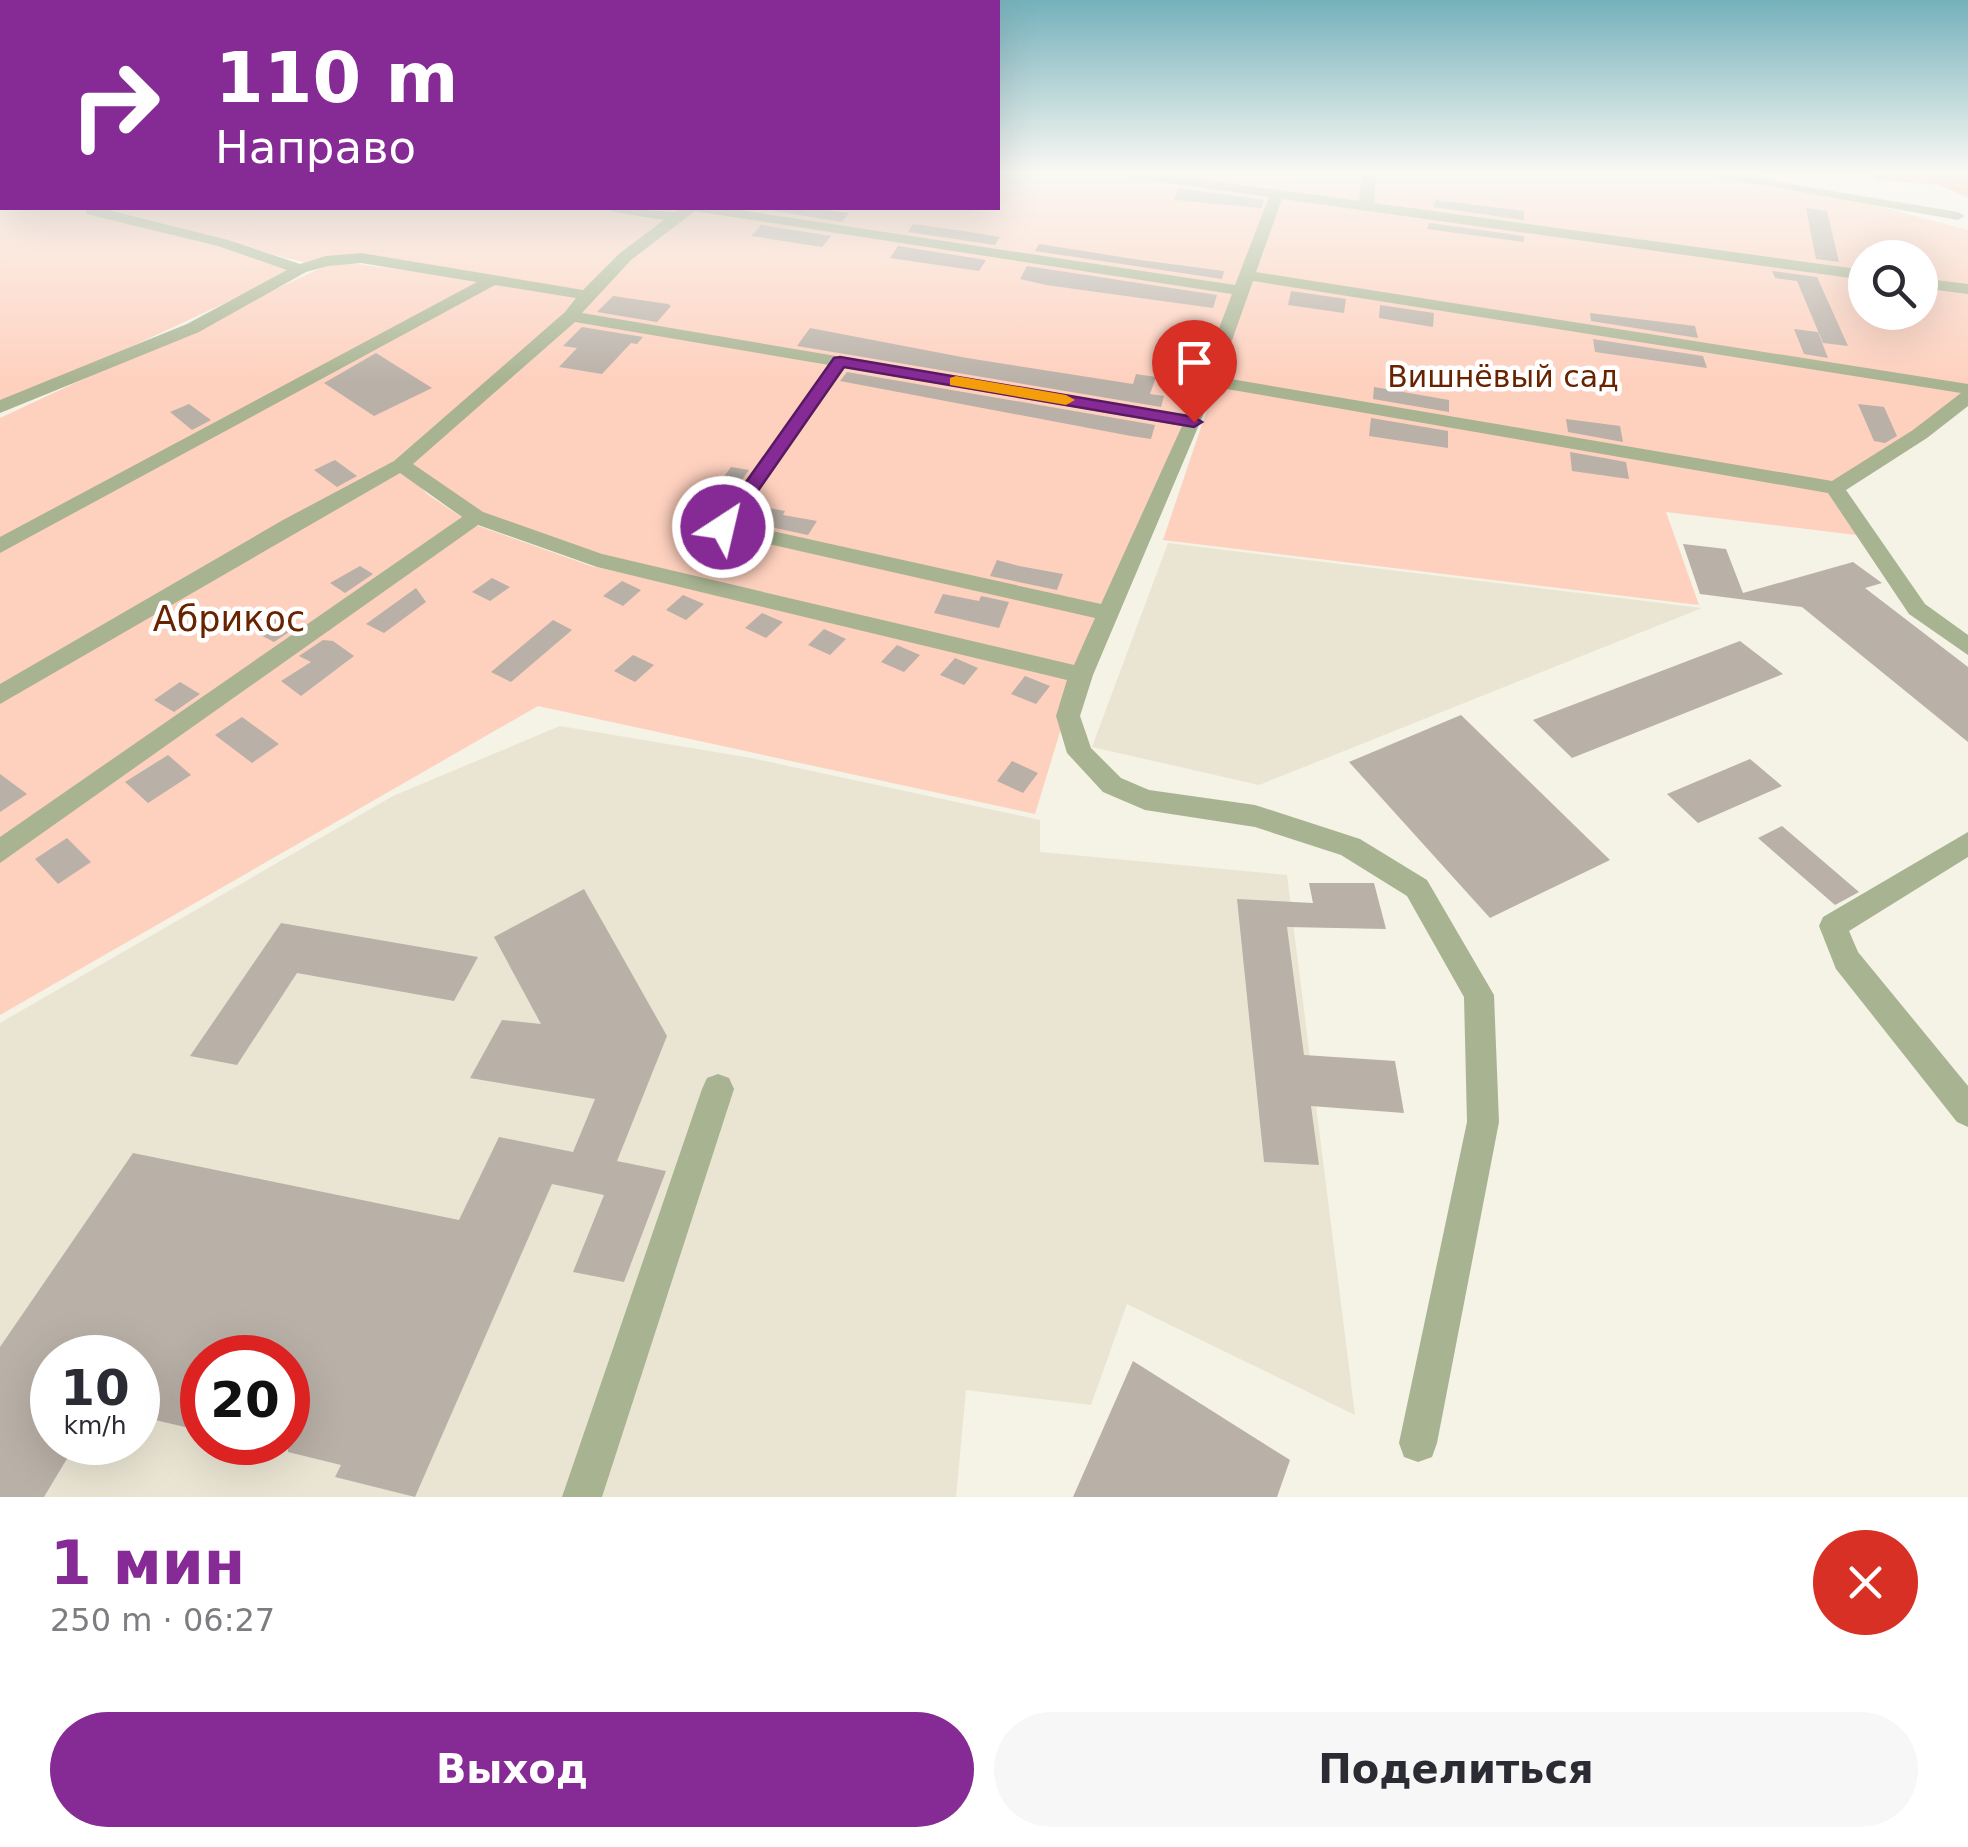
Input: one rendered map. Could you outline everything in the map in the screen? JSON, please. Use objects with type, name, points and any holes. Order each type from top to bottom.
[{"type":"lane","points":[[226,244],[300,269]]},
{"type":"lane","points":[[0,695],[290,525],[401,465],[570,316],[585,295],[641,244]]},
{"type":"lane","points":[[958,244],[1968,389]]},
{"type":"lane","points":[[1260,244],[1194,422],[1081,675],[1068,716],[1080,754],[1112,785],[1146,800],[1255,816],[1350,847],[1417,888],[1479,996],[1484,1122],[1418,1443]]},
{"type":"lane","points":[[1640,244],[1848,273]]},
{"type":"lane","points":[[0,407],[193,328],[300,269],[326,261],[362,258],[585,295]]},
{"type":"lane","points":[[0,546],[492,280]]},
{"type":"lane","points":[[1938,285],[1968,289]]},
{"type":"lane","points":[[570,316],[1194,422]]},
{"type":"lane","points":[[840,362],[723,527],[1109,614]]},
{"type":"lane","points":[[1208,380],[1835,488],[1920,434],[1968,397]]},
{"type":"lane","points":[[401,465],[476,517],[597,560],[1081,675]]},
{"type":"lane","points":[[1835,488],[1874,551],[1917,609],[1968,647]]},
{"type":"lane","points":[[0,852],[476,517]]},
{"type":"lane","points":[[1968,843],[1833,926],[1846,960],[1968,1111]]},
{"type":"lane","points":[[582,1497],[718,1089]]},
{"type":"shaded area","points":[[1168,543],[1702,608],[1259,785],[1092,747]]},
{"type":"shaded area","points":[[560,726],[751,758],[1040,820],[1040,852],[1287,875],[1355,1415],[1127,1304],[1091,1405],[966,1390],[956,1497],[0,1497],[0,1023],[393,796]]},
{"type":"green space","points":[[0,244],[210,244],[302,267],[0,408]]},
{"type":"green space","name":"Абрикос","points":[[230,244],[1260,244],[1081,675],[597,560],[476,517],[401,467],[427,494],[470,523],[591,566],[1077,676],[1035,814],[538,706],[0,1015],[0,418],[336,261],[584,295],[363,256],[307,263]]},
{"type":"green space","name":"Вишнёвый сад","points":[[1263,244],[1848,244],[1848,330],[1938,330],[1938,244],[1968,244],[1968,406],[1841,488],[1873,537],[1666,512],[1699,605],[1163,540]]},
{"type":"building","points":[[1039,244],[1224,271],[1222,279],[1035,251]]},
{"type":"building","points":[[1813,244],[1835,244],[1839,262],[1816,259]]},
{"type":"building","points":[[898,246],[986,260],[979,271],[890,258]]},
{"type":"building","points":[[1027,266],[1217,295],[1213,308],[1046,285],[1020,279]]},
{"type":"building","points":[[1772,271],[1817,277],[1848,346],[1823,343],[1797,281],[1775,278]]},
{"type":"building","points":[[1291,291],[1346,299],[1344,313],[1288,305]]},
{"type":"building","points":[[613,296],[671,306],[657,322],[597,312]]},
{"type":"building","points":[[1380,305],[1434,313],[1433,327],[1379,318]]},
{"type":"building","points":[[1590,313],[1695,326],[1698,338],[1591,321]]},
{"type":"building","points":[[582,327],[643,337],[637,344],[631,343],[602,374],[559,367],[577,348],[563,346]]},
{"type":"building","points":[[810,328],[1133,384],[1136,374],[1156,377],[1150,394],[1164,396],[1161,407],[797,346]]},
{"type":"building","points":[[1794,329],[1818,332],[1828,358],[1804,354]]},
{"type":"building","points":[[1593,339],[1703,356],[1707,368],[1595,352]]},
{"type":"building","points":[[376,353],[432,388],[374,416],[324,383]]},
{"type":"building","points":[[847,372],[1155,425],[1151,439],[1131,436],[840,381]]},
{"type":"building","points":[[1374,387],[1449,400],[1449,412],[1373,399]]},
{"type":"building","points":[[189,404],[211,420],[192,430],[170,412]]},
{"type":"building","points":[[1858,404],[1884,407],[1897,436],[1885,443],[1874,441]]},
{"type":"building","points":[[1371,418],[1448,431],[1448,448],[1369,436]]},
{"type":"building","points":[[1566,419],[1620,426],[1623,442],[1568,432]]},
{"type":"building","points":[[1570,452],[1626,462],[1629,479],[1572,471]]},
{"type":"building","points":[[335,460],[357,476],[337,487],[314,470]]},
{"type":"building","points":[[731,467],[749,470],[713,520],[712,532],[687,527]]},
{"type":"building","points":[[753,505],[817,521],[808,535],[742,521]]},
{"type":"building","points":[[743,542],[764,547],[748,572],[726,568]]},
{"type":"building","points":[[1683,544],[1726,549],[1743,593],[1853,562],[1882,583],[1865,588],[1968,667],[1968,742],[1802,607],[1700,594]]},
{"type":"building","points":[[997,560],[1063,574],[1057,590],[990,576]]},
{"type":"building","points":[[360,566],[373,574],[345,593],[330,583]]},
{"type":"building","points":[[492,578],[510,587],[490,601],[472,592]]},
{"type":"building","points":[[622,581],[641,590],[623,606],[603,596]]},
{"type":"building","points":[[416,588],[426,602],[384,633],[366,624]]},
{"type":"building","points":[[943,594],[1009,602],[999,628],[934,613]]},
{"type":"building","points":[[683,595],[704,604],[686,620],[666,610]]},
{"type":"building","points":[[762,613],[783,622],[766,638],[745,628]]},
{"type":"building","points":[[277,615],[298,626],[274,642],[253,631]]},
{"type":"building","points":[[553,620],[572,630],[511,682],[491,672]]},
{"type":"building","points":[[824,629],[846,639],[830,655],[808,645]]},
{"type":"building","points":[[323,640],[333,641],[354,656],[301,696],[281,681],[311,662],[299,656]]},
{"type":"building","points":[[1740,641],[1783,674],[1572,758],[1533,720]]},
{"type":"building","points":[[897,645],[920,655],[904,672],[881,662]]},
{"type":"building","points":[[633,655],[654,665],[635,682],[614,671]]},
{"type":"building","points":[[955,658],[978,668],[964,685],[940,675]]},
{"type":"building","points":[[1025,676],[1050,686],[1036,704],[1011,694]]},
{"type":"building","points":[[180,682],[200,694],[174,712],[154,700]]},
{"type":"building","points":[[1461,715],[1610,860],[1490,918],[1349,762]]},
{"type":"building","points":[[242,717],[279,744],[252,763],[215,735]]},
{"type":"building","points":[[168,755],[191,775],[148,803],[125,782]]},
{"type":"building","points":[[1750,759],[1782,786],[1698,823],[1667,794]]},
{"type":"building","points":[[1012,761],[1038,773],[1023,793],[997,781]]},
{"type":"building","points":[[0,774],[27,794],[0,812]]},
{"type":"building","points":[[1782,826],[1859,892],[1835,905],[1758,838]]},
{"type":"building","points":[[67,838],[91,862],[58,884],[35,859]]},
{"type":"building","points":[[1309,883],[1374,883],[1386,929],[1287,927],[1304,1055],[1395,1061],[1404,1113],[1311,1106],[1319,1165],[1264,1162],[1237,899],[1313,903]]},
{"type":"building","points":[[584,889],[667,1036],[617,1161],[666,1171],[624,1282],[573,1272],[604,1195],[552,1184],[415,1497],[335,1477],[341,1465],[310,1457],[310,1335],[180,1335],[180,1426],[160,1421],[160,1335],[30,1335],[30,1465],[63,1465],[44,1497],[0,1497],[0,1347],[133,1153],[459,1220],[499,1137],[573,1152],[595,1099],[470,1078],[502,1020],[541,1024],[494,937]]},
{"type":"building","points":[[281,923],[478,957],[454,1001],[297,973],[237,1065],[190,1056]]},
{"type":"building","points":[[1133,1361],[1290,1460],[1277,1497],[1073,1497]]},
{"type":"slow traffic","points":[[956,381],[1066,400]]},
{"type":"route","points":[[723,527],[840,362],[1194,422]]}]
